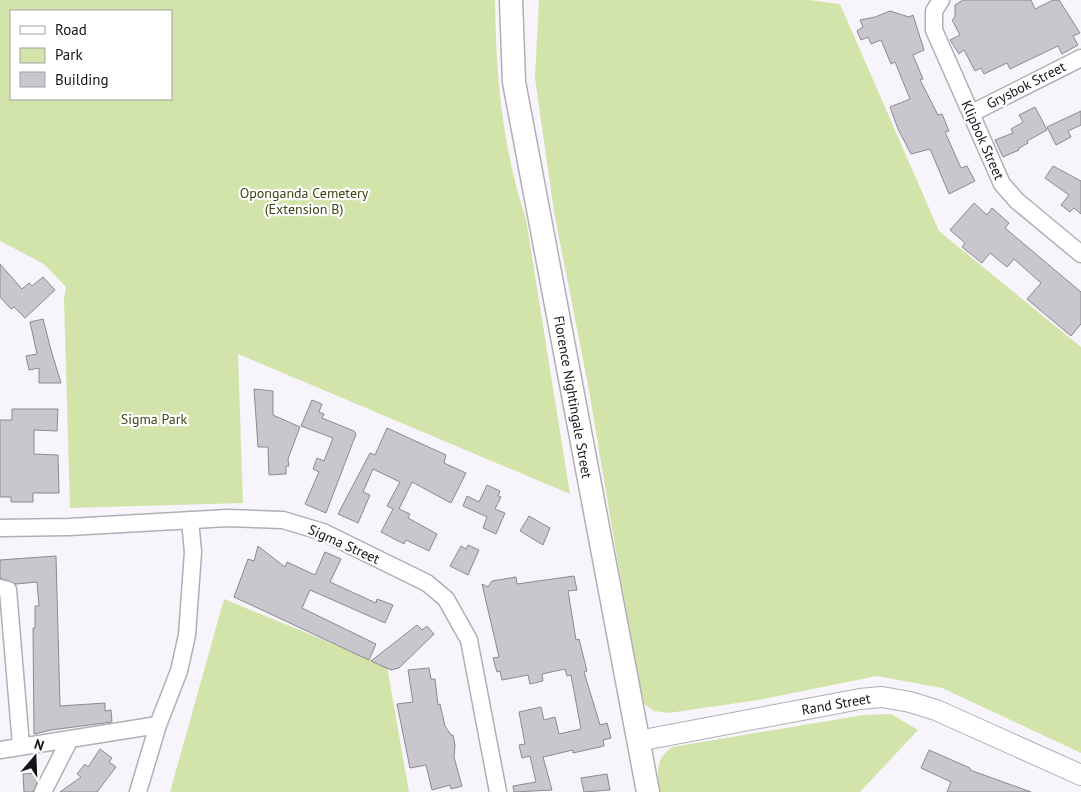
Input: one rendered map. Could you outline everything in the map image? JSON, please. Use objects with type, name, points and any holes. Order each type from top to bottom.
[{"type":"main road","name":"Florence Nightingale Street","points":[[511,0],[514,82],[648,792]]},
{"type":"street","name":"Klipbok Street","points":[[942,0],[934,11],[934,30],[1007,192],[1080,249]]},
{"type":"street","name":"Grysbok Street","points":[[972,113],[1081,58]]},
{"type":"street","name":"Sigma Street","points":[[0,528],[69,527],[190,520],[264,518],[283,520],[323,532],[427,583],[446,599],[469,640],[498,792]]},
{"type":"street","points":[[138,792],[158,725],[179,671],[187,635],[193,552],[190,520]]},
{"type":"street","points":[[0,588],[8,590],[21,745]]},
{"type":"street","name":"Rand Street","points":[[638,741],[860,699],[882,697],[910,702],[936,710],[1081,775]]},
{"type":"street","points":[[0,750],[21,745],[158,725]]},
{"type":"street","points":[[43,792],[70,739]]},
{"type":"green space","name":"Oponganda Cemetery (Extension B)","points":[[0,0],[495,0],[499,83],[506,138],[511,165],[526,219],[570,494],[238,354],[243,503],[70,508],[64,299],[66,287],[44,264],[0,241]]},
{"type":"green space","points":[[539,0],[809,0],[840,4],[939,231],[1081,347],[1081,753],[942,688],[877,676],[758,700],[669,713],[654,711],[644,704],[639,688],[588,385],[554,212],[535,78]]},
{"type":"green space","points":[[224,599],[387,666],[409,792],[170,792]]},
{"type":"green space","points":[[891,714],[918,730],[860,792],[660,792],[658,779],[660,762],[666,752],[672,747],[863,715]]},
{"type":"building","points":[[963,0],[1031,0],[1035,9],[1053,0],[1059,0],[1080,33],[1073,36],[1078,45],[1062,54],[1058,46],[1010,69],[1007,63],[984,74],[981,68],[975,71],[964,50],[959,54],[950,40],[960,35],[952,20],[955,17],[955,5]]},
{"type":"building","points":[[890,11],[909,17],[913,15],[924,50],[913,55],[923,79],[920,80],[938,115],[942,114],[949,131],[945,132],[961,168],[967,166],[975,181],[949,194],[930,149],[911,154],[898,129],[890,107],[910,99],[895,62],[891,64],[881,40],[871,44],[868,37],[861,40],[857,31],[863,27],[860,20]]},
{"type":"building","points":[[1035,107],[1047,130],[1027,141],[1028,143],[1019,150],[1003,157],[995,140],[1013,133],[1011,129],[1023,122],[1019,115]]},
{"type":"building","points":[[1081,111],[1081,125],[1068,131],[1071,137],[1056,145],[1047,127]]},
{"type":"building","points":[[1053,166],[1081,181],[1081,214],[1074,208],[1070,212],[1061,205],[1069,195],[1045,178]]},
{"type":"building","points":[[974,203],[987,215],[992,208],[1009,223],[1005,228],[1081,292],[1081,324],[1071,336],[1027,299],[1041,283],[1014,259],[1007,267],[990,253],[982,263],[962,247],[965,243],[950,230]]},
{"type":"building","points":[[0,264],[22,289],[29,283],[32,286],[43,277],[55,290],[25,318],[14,307],[11,309],[0,297]]},
{"type":"building","points":[[43,319],[61,383],[39,383],[39,368],[29,370],[26,356],[37,354],[30,322]]},
{"type":"building","points":[[254,389],[273,391],[273,415],[300,427],[288,459],[289,466],[286,466],[286,474],[269,475],[268,447],[258,447]]},
{"type":"building","points":[[312,400],[322,404],[319,412],[324,414],[322,418],[354,431],[356,434],[326,513],[305,504],[319,472],[313,469],[317,458],[324,461],[333,438],[301,426]]},
{"type":"building","points":[[12,409],[58,409],[57,431],[34,430],[34,454],[58,455],[59,493],[33,493],[33,502],[11,502],[11,497],[0,497],[0,420],[12,420]]},
{"type":"building","points":[[387,428],[446,455],[444,463],[466,473],[451,503],[412,482],[399,509],[410,514],[408,518],[437,534],[429,551],[406,540],[404,544],[381,532],[393,509],[387,506],[400,482],[373,469],[363,492],[370,495],[358,523],[338,514],[370,453],[375,455]]},
{"type":"building","points":[[487,485],[500,491],[498,496],[501,497],[495,509],[505,513],[496,534],[483,528],[487,517],[463,506],[467,496],[479,502]]},
{"type":"building","points":[[529,516],[550,528],[543,545],[520,531]]},
{"type":"building","points":[[468,545],[479,550],[468,575],[450,566],[461,546],[466,549]]},
{"type":"building","points":[[258,546],[285,567],[287,562],[315,575],[325,552],[341,559],[330,582],[376,603],[377,599],[393,605],[385,623],[310,590],[302,608],[376,644],[369,660],[234,597],[248,559],[254,561]]},
{"type":"building","points":[[56,556],[60,706],[105,703],[105,711],[111,710],[112,722],[34,734],[33,628],[35,628],[35,606],[39,606],[37,582],[16,584],[0,578],[0,560]]},
{"type":"building","points":[[574,576],[577,590],[568,591],[576,640],[579,639],[587,671],[584,672],[600,725],[607,723],[611,738],[603,740],[604,746],[573,753],[573,750],[543,757],[552,790],[514,792],[513,786],[536,782],[530,756],[522,758],[519,745],[525,744],[519,712],[541,707],[544,720],[555,717],[559,734],[581,729],[571,675],[567,676],[565,669],[542,674],[543,681],[530,684],[528,675],[502,680],[500,671],[497,672],[493,658],[499,657],[482,584],[488,587],[492,581],[516,577],[517,584]]},
{"type":"building","points":[[417,625],[422,630],[427,626],[434,634],[399,668],[391,670],[371,661]]},
{"type":"building","points":[[429,668],[431,679],[435,679],[438,705],[440,704],[445,726],[453,735],[455,745],[454,757],[462,786],[451,789],[450,785],[432,790],[426,765],[410,768],[397,704],[413,702],[408,670]]},
{"type":"building","points":[[100,749],[112,758],[109,762],[116,767],[97,792],[60,792],[81,777],[77,774],[85,764],[88,767]]},
{"type":"building","points":[[929,750],[970,768],[970,770],[1031,792],[947,792],[951,782],[921,768]]},
{"type":"building","points":[[37,773],[38,781],[33,792],[24,792],[23,774]]},
{"type":"building","points":[[607,774],[610,790],[584,792],[581,778]]},
{"type":"park label","name":"Sigma Park","points":[[154,419]]}]
